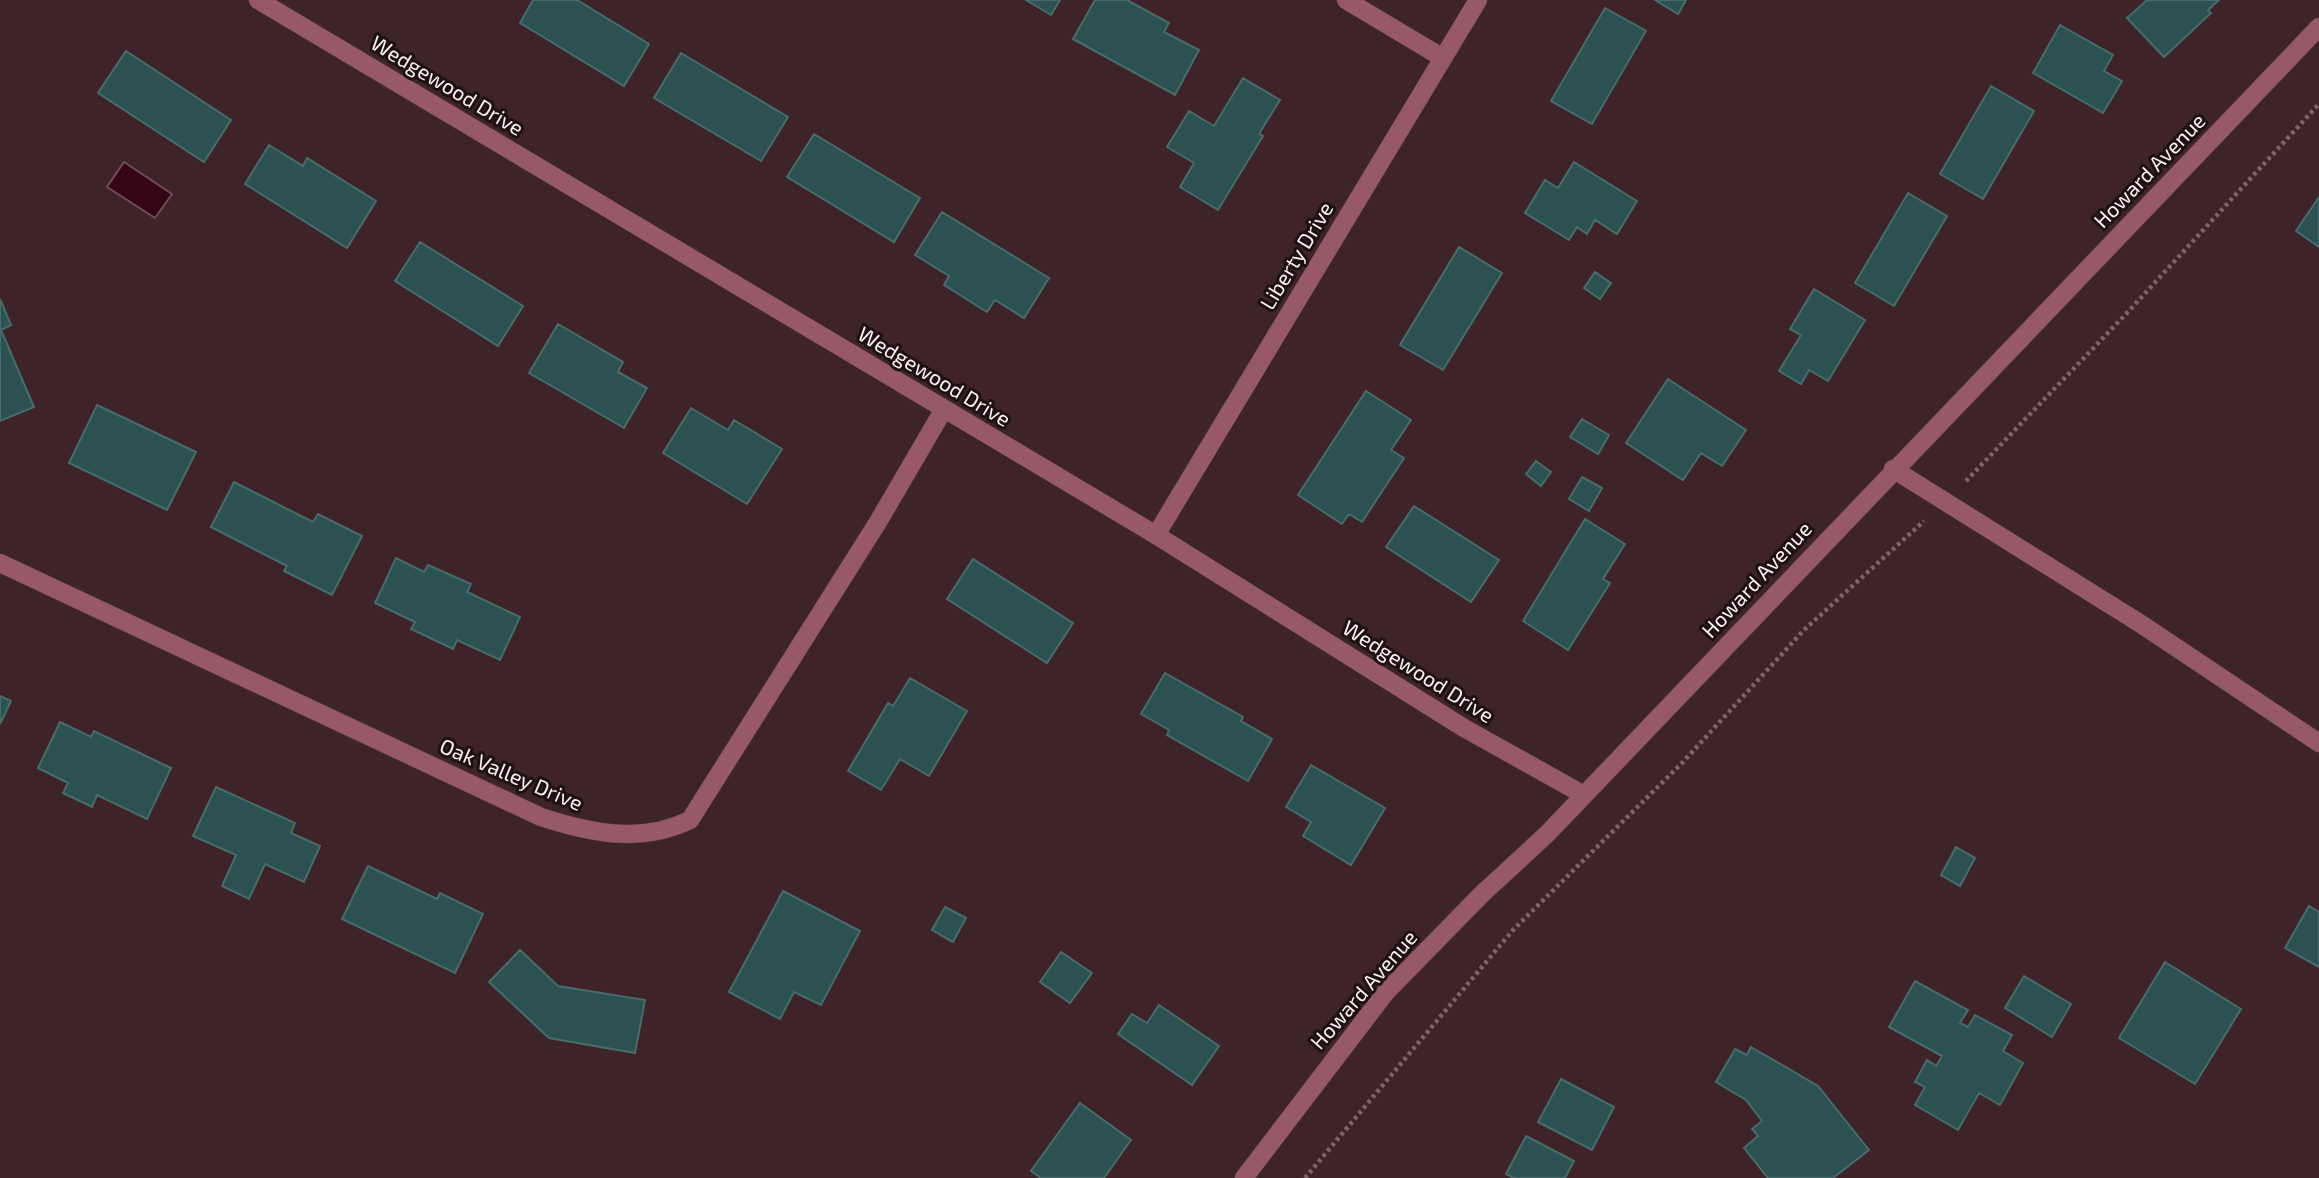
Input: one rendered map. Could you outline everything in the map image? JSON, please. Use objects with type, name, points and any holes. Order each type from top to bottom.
[{"type":"street","name":"Wedgewood Drive","points":[[258,0],[1156,535],[1464,728],[1584,795]]},
{"type":"street","points":[[1346,0],[1443,58]]},
{"type":"street","name":"Liberty Drive","points":[[1156,535],[1478,0]]},
{"type":"street","name":"Howard Avenue","points":[[1244,1178],[1386,992],[1584,795],[2319,27]]},
{"type":"street","name":"Oak Valley Drive","points":[[0,563],[541,817],[590,833],[653,832],[673,828],[690,820],[878,522],[944,409]]},
{"type":"street","points":[[1894,469],[2141,624],[2319,743]]},
{"type":"path","points":[[1305,1178],[1513,930],[1682,763],[1804,630],[1945,503],[2126,314],[2319,104]]},
{"type":"shaded area","points":[[124,162],[172,194],[155,218],[107,187]]},
{"type":"building","points":[[533,0],[577,0],[649,44],[624,86],[520,23]]},
{"type":"building","points":[[1026,0],[1060,0],[1051,15]]},
{"type":"building","points":[[1095,0],[1127,0],[1169,23],[1164,32],[1199,50],[1175,95],[1073,39]]},
{"type":"building","points":[[1655,0],[1686,0],[1678,14]]},
{"type":"building","points":[[2147,0],[2219,0],[2208,10],[2211,13],[2164,57],[2127,18]]},
{"type":"building","points":[[1605,8],[1646,31],[1592,124],[1551,101]]},
{"type":"building","points":[[2060,25],[2113,55],[2104,71],[2122,81],[2103,113],[2033,73]]},
{"type":"building","points":[[126,51],[231,120],[204,162],[98,93]]},
{"type":"building","points":[[681,53],[788,117],[761,161],[654,98]]},
{"type":"building","points":[[1243,78],[1280,100],[1259,134],[1263,136],[1218,210],[1180,187],[1194,163],[1167,147],[1189,111],[1214,126]]},
{"type":"building","points":[[1991,86],[2034,111],[1983,199],[1940,174]]},
{"type":"building","points":[[814,134],[920,198],[894,242],[787,177]]},
{"type":"building","points":[[269,145],[303,166],[307,158],[376,201],[347,248],[245,184]]},
{"type":"building","points":[[1574,162],[1637,201],[1617,234],[1595,220],[1587,234],[1577,227],[1569,240],[1525,213],[1545,180],[1558,188]]},
{"type":"building","points":[[1908,193],[1947,216],[1894,306],[1855,283]]},
{"type":"building","points":[[2319,197],[2319,247],[2296,231]]},
{"type":"building","points":[[942,212],[1049,278],[1024,318],[995,300],[987,312],[944,285],[949,276],[915,255]]},
{"type":"building","points":[[420,242],[523,306],[498,346],[395,281]]},
{"type":"building","points":[[1459,247],[1502,273],[1443,370],[1400,345]]},
{"type":"building","points":[[1595,272],[1611,283],[1600,299],[1584,288]]},
{"type":"building","points":[[1814,289],[1865,320],[1828,381],[1809,370],[1801,384],[1779,371],[1801,335],[1790,329]]},
{"type":"building","points":[[0,299],[11,325],[1,330],[34,407],[0,421]]},
{"type":"building","points":[[558,324],[623,362],[618,372],[647,388],[624,428],[529,373]]},
{"type":"building","points":[[1668,379],[1746,430],[1722,466],[1701,453],[1683,480],[1626,443]]},
{"type":"building","points":[[1366,391],[1411,420],[1391,450],[1404,458],[1362,522],[1349,514],[1342,524],[1298,495]]},
{"type":"building","points":[[97,405],[196,452],[167,510],[69,463]]},
{"type":"building","points":[[691,408],[728,430],[734,420],[782,449],[747,504],[663,453]]},
{"type":"building","points":[[1582,419],[1609,435],[1598,454],[1570,437]]},
{"type":"building","points":[[1536,461],[1551,472],[1541,486],[1526,474]]},
{"type":"building","points":[[1582,477],[1602,488],[1589,511],[1569,499]]},
{"type":"building","points":[[234,482],[313,522],[318,514],[362,536],[332,595],[284,571],[287,566],[211,527]]},
{"type":"building","points":[[1414,506],[1499,560],[1471,602],[1386,547]]},
{"type":"building","points":[[1585,519],[1625,544],[1603,579],[1610,583],[1568,650],[1523,621]]},
{"type":"building","points":[[396,558],[424,572],[428,565],[471,584],[467,592],[520,617],[500,660],[457,640],[453,649],[411,629],[415,622],[375,603]]},
{"type":"building","points":[[973,559],[1073,623],[1047,663],[947,599]]},
{"type":"building","points":[[1165,673],[1243,717],[1241,721],[1272,739],[1248,781],[1167,735],[1169,730],[1141,714]]},
{"type":"building","points":[[910,678],[967,711],[929,776],[900,759],[881,790],[848,771],[888,703],[893,706]]},
{"type":"building","points":[[0,696],[11,701],[0,724]]},
{"type":"building","points":[[60,722],[91,737],[94,731],[171,768],[147,819],[97,795],[92,807],[63,793],[68,783],[38,768]]},
{"type":"building","points":[[1311,765],[1385,808],[1351,865],[1303,836],[1311,822],[1286,807]]},
{"type":"building","points":[[216,787],[295,823],[291,833],[320,846],[304,882],[265,864],[249,899],[222,886],[236,855],[193,836]]},
{"type":"building","points":[[1956,847],[1975,858],[1960,886],[1941,875]]},
{"type":"building","points":[[368,866],[437,899],[440,893],[483,914],[455,973],[342,919]]},
{"type":"building","points":[[783,891],[860,931],[821,1005],[794,992],[780,1019],[729,992]]},
{"type":"building","points":[[2309,906],[2319,912],[2319,967],[2285,948]]},
{"type":"building","points":[[945,907],[966,918],[953,942],[932,930]]},
{"type":"building","points":[[520,950],[558,986],[645,1000],[635,1053],[549,1038],[489,982]]},
{"type":"building","points":[[1061,952],[1092,973],[1070,1003],[1040,982]]},
{"type":"building","points":[[2165,962],[2241,1009],[2195,1084],[2119,1038]]},
{"type":"building","points":[[2024,976],[2071,1004],[2052,1037],[2005,1008]]},
{"type":"building","points":[[1915,981],[1968,1010],[1960,1023],[1968,1027],[1975,1015],[2012,1035],[2003,1051],[2023,1063],[2000,1105],[1979,1093],[1958,1130],[1915,1105],[1925,1087],[1915,1082],[1927,1060],[1936,1066],[1942,1056],[1889,1027]]},
{"type":"building","points":[[1159,1005],[1219,1046],[1192,1085],[1118,1034],[1132,1014],[1147,1023]]},
{"type":"building","points":[[1751,1047],[1818,1086],[1869,1150],[1833,1178],[1768,1178],[1744,1148],[1758,1136],[1752,1129],[1762,1121],[1746,1100],[1716,1082],[1735,1049],[1747,1055]]},
{"type":"building","points":[[1561,1079],[1614,1107],[1592,1150],[1538,1122]]},
{"type":"building","points":[[1080,1103],[1131,1140],[1104,1178],[1041,1178],[1031,1171]]},
{"type":"building","points":[[1526,1136],[1574,1161],[1565,1178],[1514,1178],[1506,1174]]}]
